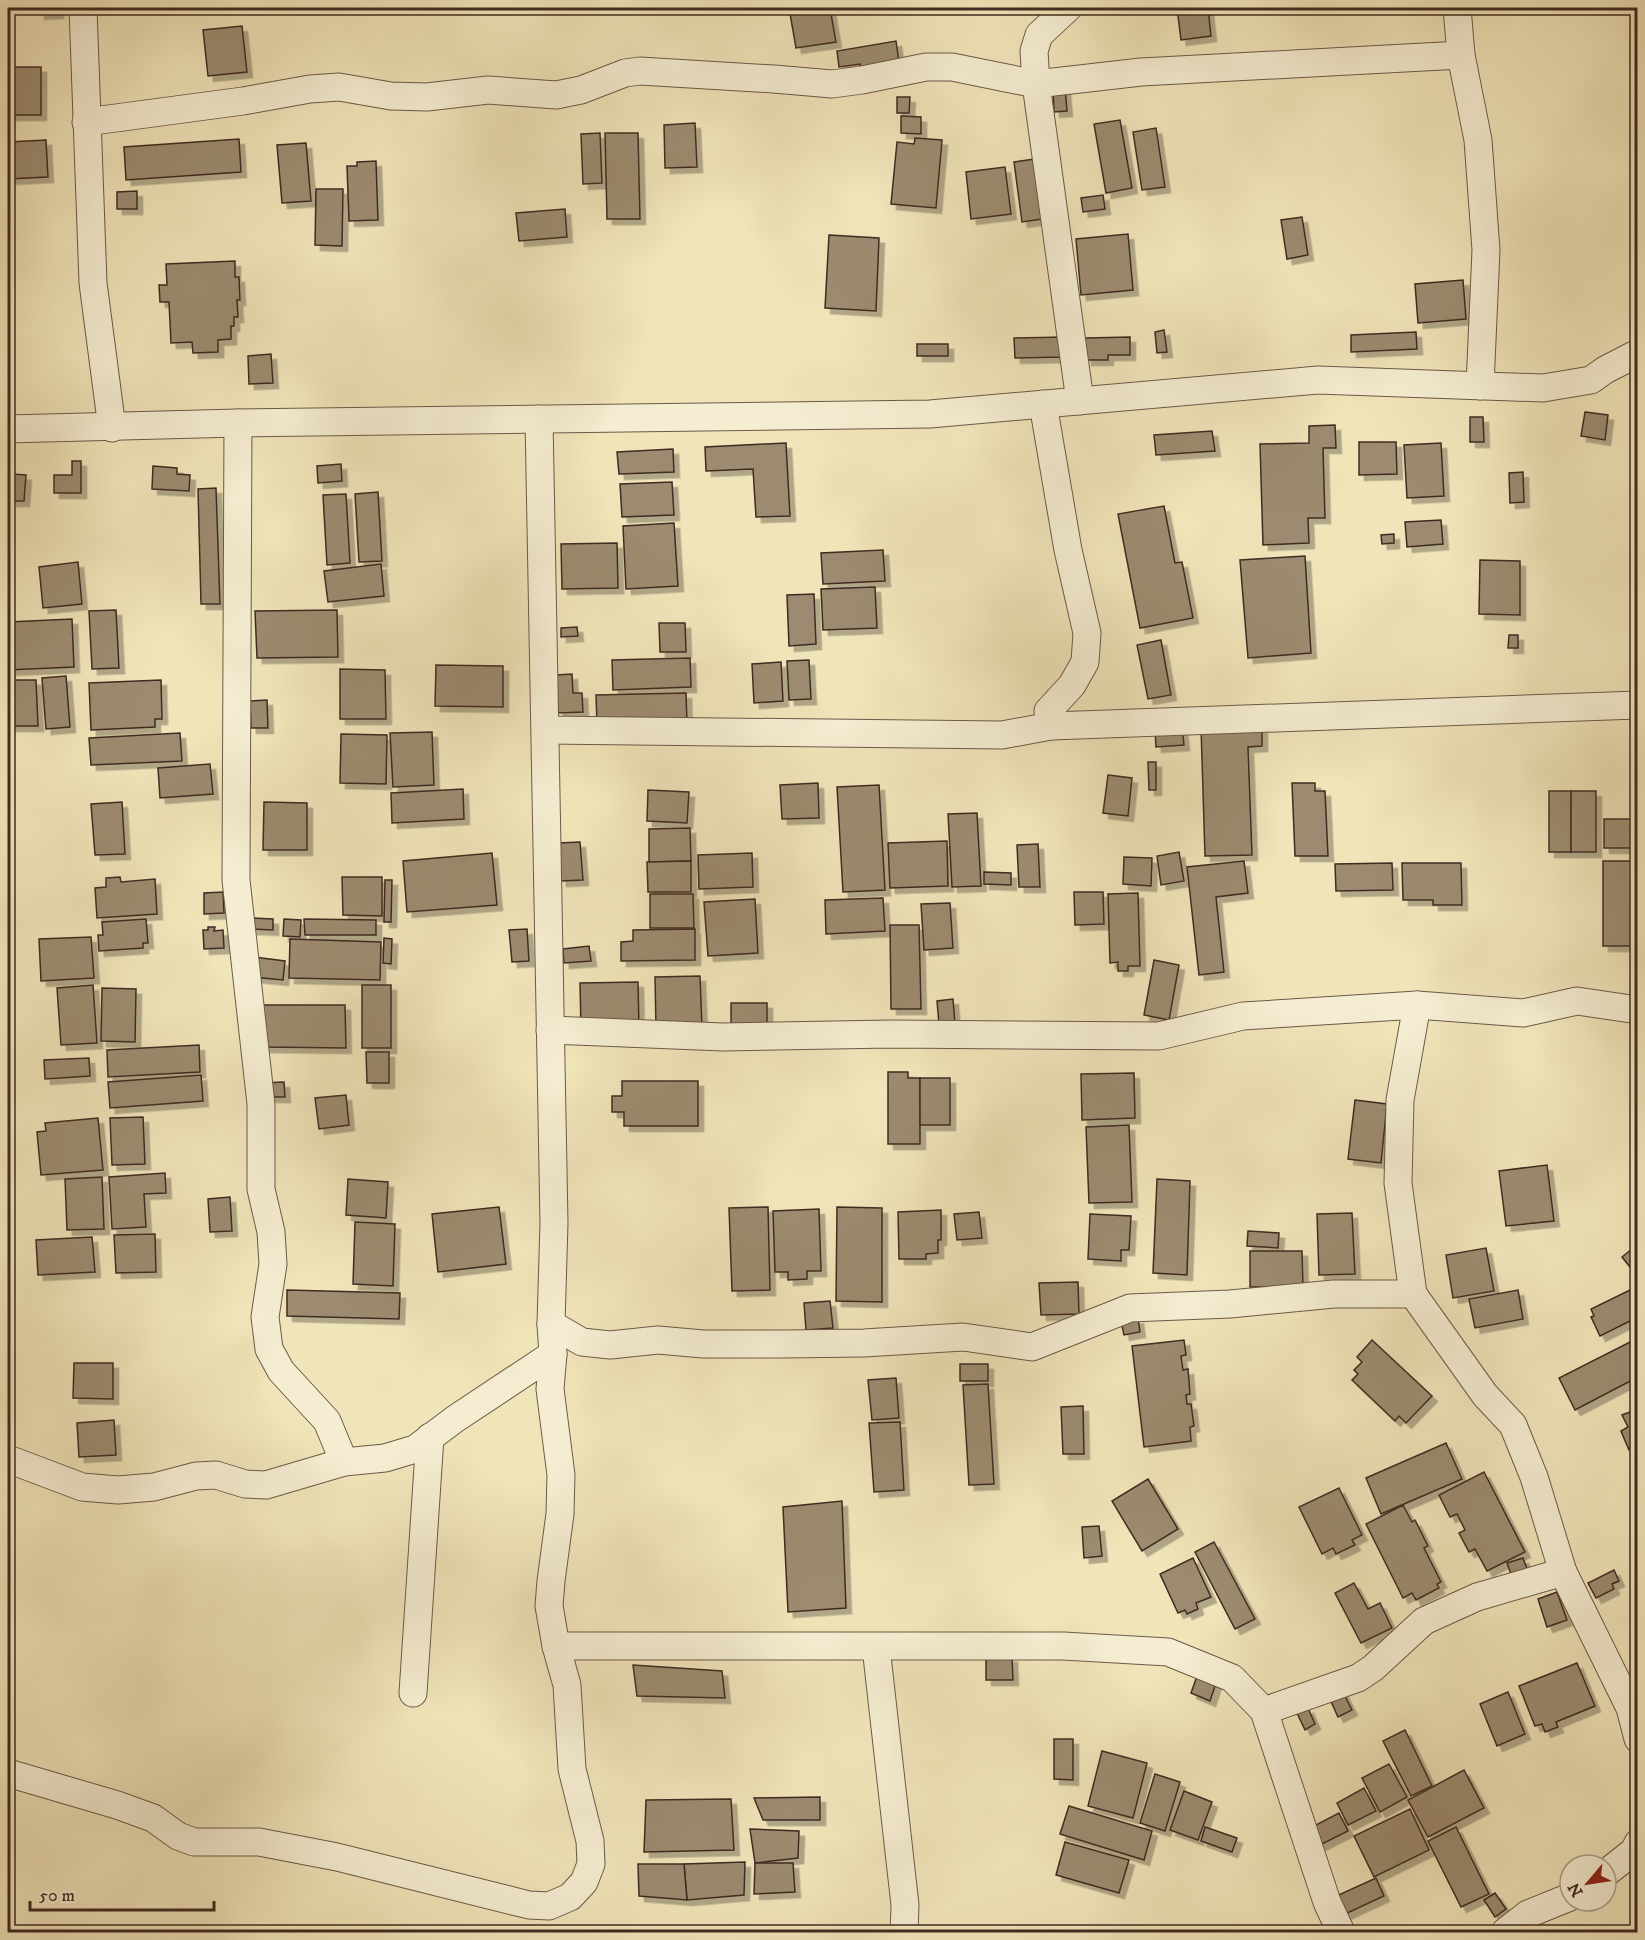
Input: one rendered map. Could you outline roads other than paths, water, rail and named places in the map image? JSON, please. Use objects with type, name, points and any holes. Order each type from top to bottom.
[{"type":"street","points":[[83,8],[93,283],[112,428]]},
{"type":"street","points":[[1068,8],[1039,35],[1034,51],[1036,84],[1080,401]]},
{"type":"street","points":[[1457,8],[1461,56],[1478,140],[1486,250],[1480,386]]},
{"type":"street","points":[[86,122],[243,101],[310,89],[339,87],[391,96],[427,97],[488,90],[556,95],[582,90],[625,73],[640,71],[832,84],[926,67],[952,67],[1036,84],[1141,72],[1461,56]]},
{"type":"street","points":[[8,429],[238,423],[930,414],[1318,380],[1543,388],[1591,380],[1638,353]]},
{"type":"street","points":[[1043,404],[1068,550],[1087,633],[1085,662],[1072,685],[1048,711],[1051,726]]},
{"type":"street","points":[[8,1773],[153,1818],[178,1836],[195,1842],[259,1842],[337,1857],[529,1905],[549,1906],[570,1897],[584,1882],[591,1864],[590,1841],[572,1769],[567,1685],[556,1646],[549,1606],[560,1514],[561,1475],[550,1389],[553,1354],[551,1324],[554,1223],[539,419]]},
{"type":"street","points":[[238,423],[236,880],[261,1104],[261,1189],[271,1232],[273,1264],[265,1317],[269,1349],[281,1371],[327,1421],[344,1462]]},
{"type":"street","points":[[546,730],[1002,735],[1051,726],[1638,705]]},
{"type":"street","points":[[550,1030],[723,1037],[890,1034],[1160,1036],[1242,1016],[1417,1005],[1523,1012],[1577,1000],[1638,1010]]},
{"type":"street","points":[[1417,1005],[1400,1100],[1398,1184],[1413,1294],[1485,1395],[1513,1425],[1534,1477],[1563,1572],[1630,1708],[1638,1739]]},
{"type":"street","points":[[551,1324],[582,1342],[610,1345],[658,1340],[703,1344],[783,1344],[864,1343],[963,1337],[1032,1347],[1130,1308],[1230,1304],[1334,1294],[1413,1294]]},
{"type":"street","points":[[8,1459],[82,1487],[118,1490],[154,1487],[196,1476],[216,1475],[245,1484],[266,1485],[344,1462],[385,1458],[415,1449],[553,1354]]},
{"type":"street","points":[[413,1693],[430,1437]]},
{"type":"street","points":[[1264,1712],[1358,1678],[1373,1668],[1424,1622],[1477,1597],[1563,1572]]},
{"type":"street","points":[[556,1646],[1063,1646],[1168,1652],[1232,1678],[1264,1712],[1312,1860],[1341,1932]]},
{"type":"street","points":[[876,1647],[904,1905],[904,1932]]},
{"type":"street","points":[[1618,1864],[1634,1851],[1638,1843]]},
{"type":"street","points":[[1505,1932],[1528,1914],[1558,1902]]}]
